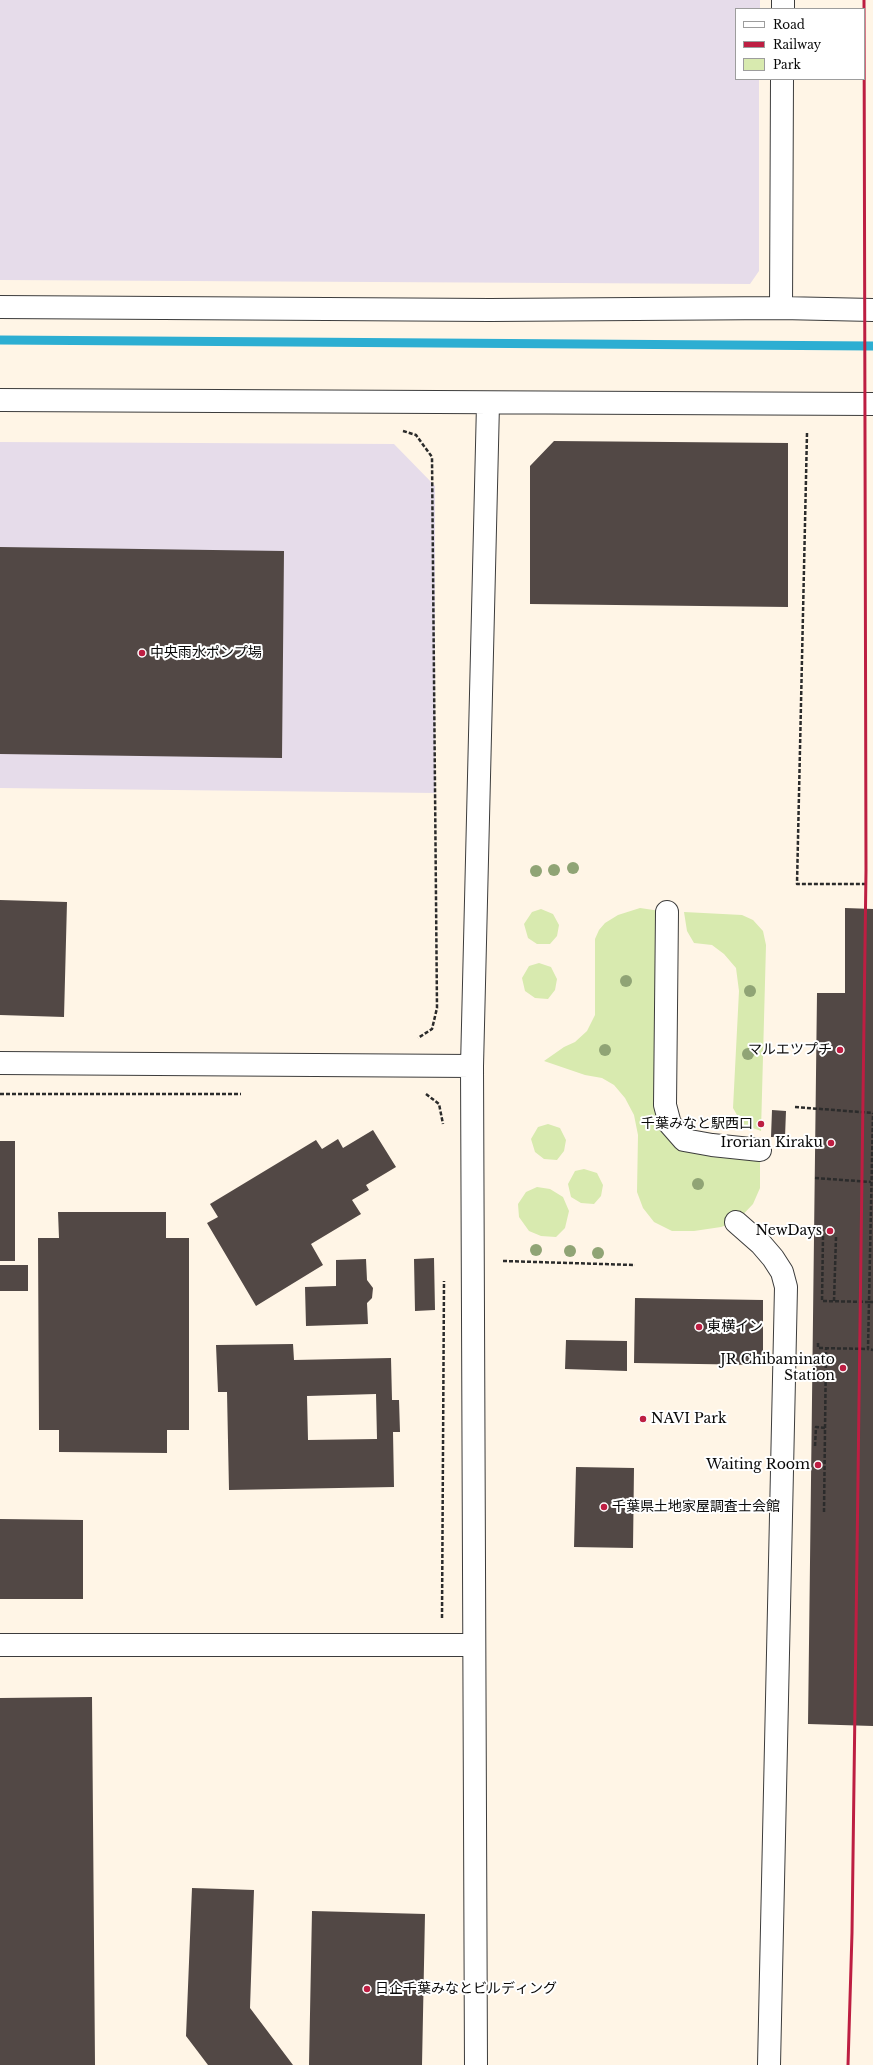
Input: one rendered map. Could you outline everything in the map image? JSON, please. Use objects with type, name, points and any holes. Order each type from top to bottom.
[{"type":"street","points":[[780,308],[782,80]]},
{"type":"street","points":[[0,307],[490,310],[780,308],[873,310]]},
{"type":"street","points":[[0,400],[488,404],[873,404]]},
{"type":"street","points":[[476,2065],[473,1645],[472,1066],[488,404]]},
{"type":"street","points":[[666,912],[665,1105],[670,1124],[684,1140],[712,1145],[760,1150]]},
{"type":"street","points":[[0,1063],[472,1066]]},
{"type":"street","points":[[736,1222],[761,1244],[773,1258],[782,1272],[786,1287],[769,2065]]},
{"type":"street","points":[[0,1645],[473,1645]]},
{"type":"path","points":[[396,428],[416,435],[432,457],[437,1008],[432,1029],[412,1042]]},
{"type":"path","points":[[806,433],[797,884],[866,884]]},
{"type":"path","points":[[0,1094],[245,1094]]},
{"type":"path","points":[[418,1094],[426,1094],[440,1104],[444,1129]]},
{"type":"path","points":[[795,1106],[873,1113],[868,1349]]},
{"type":"path","points":[[815,1178],[871,1182]]},
{"type":"path","points":[[823,1236],[822,1301],[873,1302]]},
{"type":"path","points":[[834,1301],[836,1237]]},
{"type":"path","points":[[503,1261],[634,1265]]},
{"type":"path","points":[[435,1620],[442,1618],[444,1279]]},
{"type":"path","points":[[818,1343],[818,1348],[873,1350]]},
{"type":"path","points":[[824,1512],[826,1348]]},
{"type":"path","points":[[815,1446],[816,1427],[825,1428]]},
{"type":"shaded area","points":[[0,0],[760,0],[760,8],[735,8],[735,80],[759,80],[759,271],[750,284],[0,280]]},
{"type":"shaded area","points":[[0,442],[394,444],[435,486],[435,793],[0,788]]},
{"type":"green space","points":[[640,908],[667,912],[665,1105],[684,1140],[760,1150],[760,1188],[753,1204],[736,1222],[721,1227],[694,1231],[672,1231],[654,1222],[643,1208],[637,1192],[638,1135],[634,1115],[625,1098],[614,1085],[602,1078],[585,1075],[544,1061],[564,1047],[575,1042],[587,1031],[595,1015],[595,939],[599,930],[605,923],[618,915]]},
{"type":"green space","points":[[541,909],[553,914],[559,925],[557,936],[550,944],[537,944],[528,938],[524,924],[532,912]]},
{"type":"green space","points":[[684,912],[742,915],[753,920],[763,931],[766,945],[761,1131],[742,1124],[733,1108],[739,991],[736,968],[724,954],[712,945],[694,943],[687,931]]},
{"type":"green space","points":[[539,963],[551,967],[557,979],[555,990],[548,999],[535,998],[525,991],[522,978],[529,966]]},
{"type":"green space","points":[[548,1124],[560,1128],[566,1140],[564,1151],[557,1160],[544,1159],[535,1152],[531,1139],[538,1127]]},
{"type":"green space","points":[[584,1169],[597,1173],[603,1185],[601,1196],[594,1204],[581,1203],[571,1197],[568,1184],[575,1171]]},
{"type":"green space","points":[[537,1187],[550,1189],[563,1197],[569,1211],[565,1228],[556,1237],[541,1236],[529,1231],[519,1217],[518,1204],[526,1192]]},
{"type":"building","points":[[554,441],[788,443],[788,607],[530,604],[530,466]]},
{"type":"building","name":"中央雨水ポンプ場","points":[[0,547],[284,551],[282,758],[0,754]]},
{"type":"building","points":[[0,900],[67,902],[64,1017],[0,1015]]},
{"type":"building","name":"JR Chibaminato Station","points":[[845,908],[873,909],[873,1726],[808,1724],[817,993],[845,993]]},
{"type":"building","points":[[772,1110],[786,1111],[785,1137],[771,1137]]},
{"type":"building","points":[[373,1130],[396,1167],[366,1185],[369,1190],[352,1200],[361,1214],[311,1244],[323,1265],[256,1306],[207,1223],[218,1217],[210,1204],[316,1140],[322,1149],[338,1139],[343,1148]]},
{"type":"building","points":[[0,1141],[15,1141],[15,1261],[0,1261]]},
{"type":"building","points":[[58,1212],[166,1212],[166,1238],[189,1238],[189,1430],[167,1430],[167,1453],[59,1452],[59,1430],[39,1430],[38,1238],[59,1238]]},
{"type":"building","points":[[434,1258],[435,1310],[415,1311],[414,1259]]},
{"type":"building","points":[[366,1259],[367,1280],[373,1288],[372,1298],[367,1303],[368,1324],[306,1326],[305,1287],[336,1286],[336,1260]]},
{"type":"building","points":[[0,1265],[28,1265],[28,1291],[0,1291]]},
{"type":"building","points":[[635,1298],[763,1300],[763,1365],[634,1363]]},
{"type":"building","points":[[566,1340],[627,1341],[627,1371],[565,1369]]},
{"type":"building","points":[[293,1344],[294,1360],[391,1358],[392,1400],[399,1400],[400,1432],[393,1432],[394,1487],[229,1490],[227,1392],[218,1392],[216,1345]],"holes":[[[376,1394],[377,1439],[308,1440],[307,1396]]]},
{"type":"building","name":"千葉県土地家屋調査士会館","points":[[576,1467],[634,1468],[633,1548],[574,1547]]},
{"type":"building","points":[[0,1519],[83,1520],[83,1599],[0,1599]]},
{"type":"building","points":[[92,1697],[95,2065],[0,2065],[0,1698]]},
{"type":"building","points":[[192,1888],[254,1890],[250,2008],[293,2065],[208,2065],[186,2036]]},
{"type":"building","name":"日企千葉みなとビルディング","points":[[312,1911],[425,1914],[422,2065],[309,2065]]},
{"type":"waterway","points":[[0,340],[873,346]]},
{"type":"railway","points":[[864,0],[864,8]]},
{"type":"railway","points":[[848,2065],[852,1933],[866,870],[864,80]]},
{"type":"place","name":"中央雨水ポンプ場","points":[[142,653]]},
{"type":"place","name":"マルエツプチ","points":[[840,1050]]},
{"type":"place","name":"千葉みなと駅西口","points":[[761,1124]]},
{"type":"place","name":"Irorian Kiraku","points":[[831,1143]]},
{"type":"place","name":"NewDays","points":[[830,1231]]},
{"type":"place","name":"東横イン","points":[[699,1327]]},
{"type":"place","name":"JR Chibaminato Station","points":[[843,1368]]},
{"type":"place","name":"NAVI Park","points":[[643,1419]]},
{"type":"place","name":"Waiting Room","points":[[818,1465]]},
{"type":"place","name":"千葉県土地家屋調査士会館","points":[[604,1507]]},
{"type":"place","name":"日企千葉みなとビルディング","points":[[367,1989]]}]
